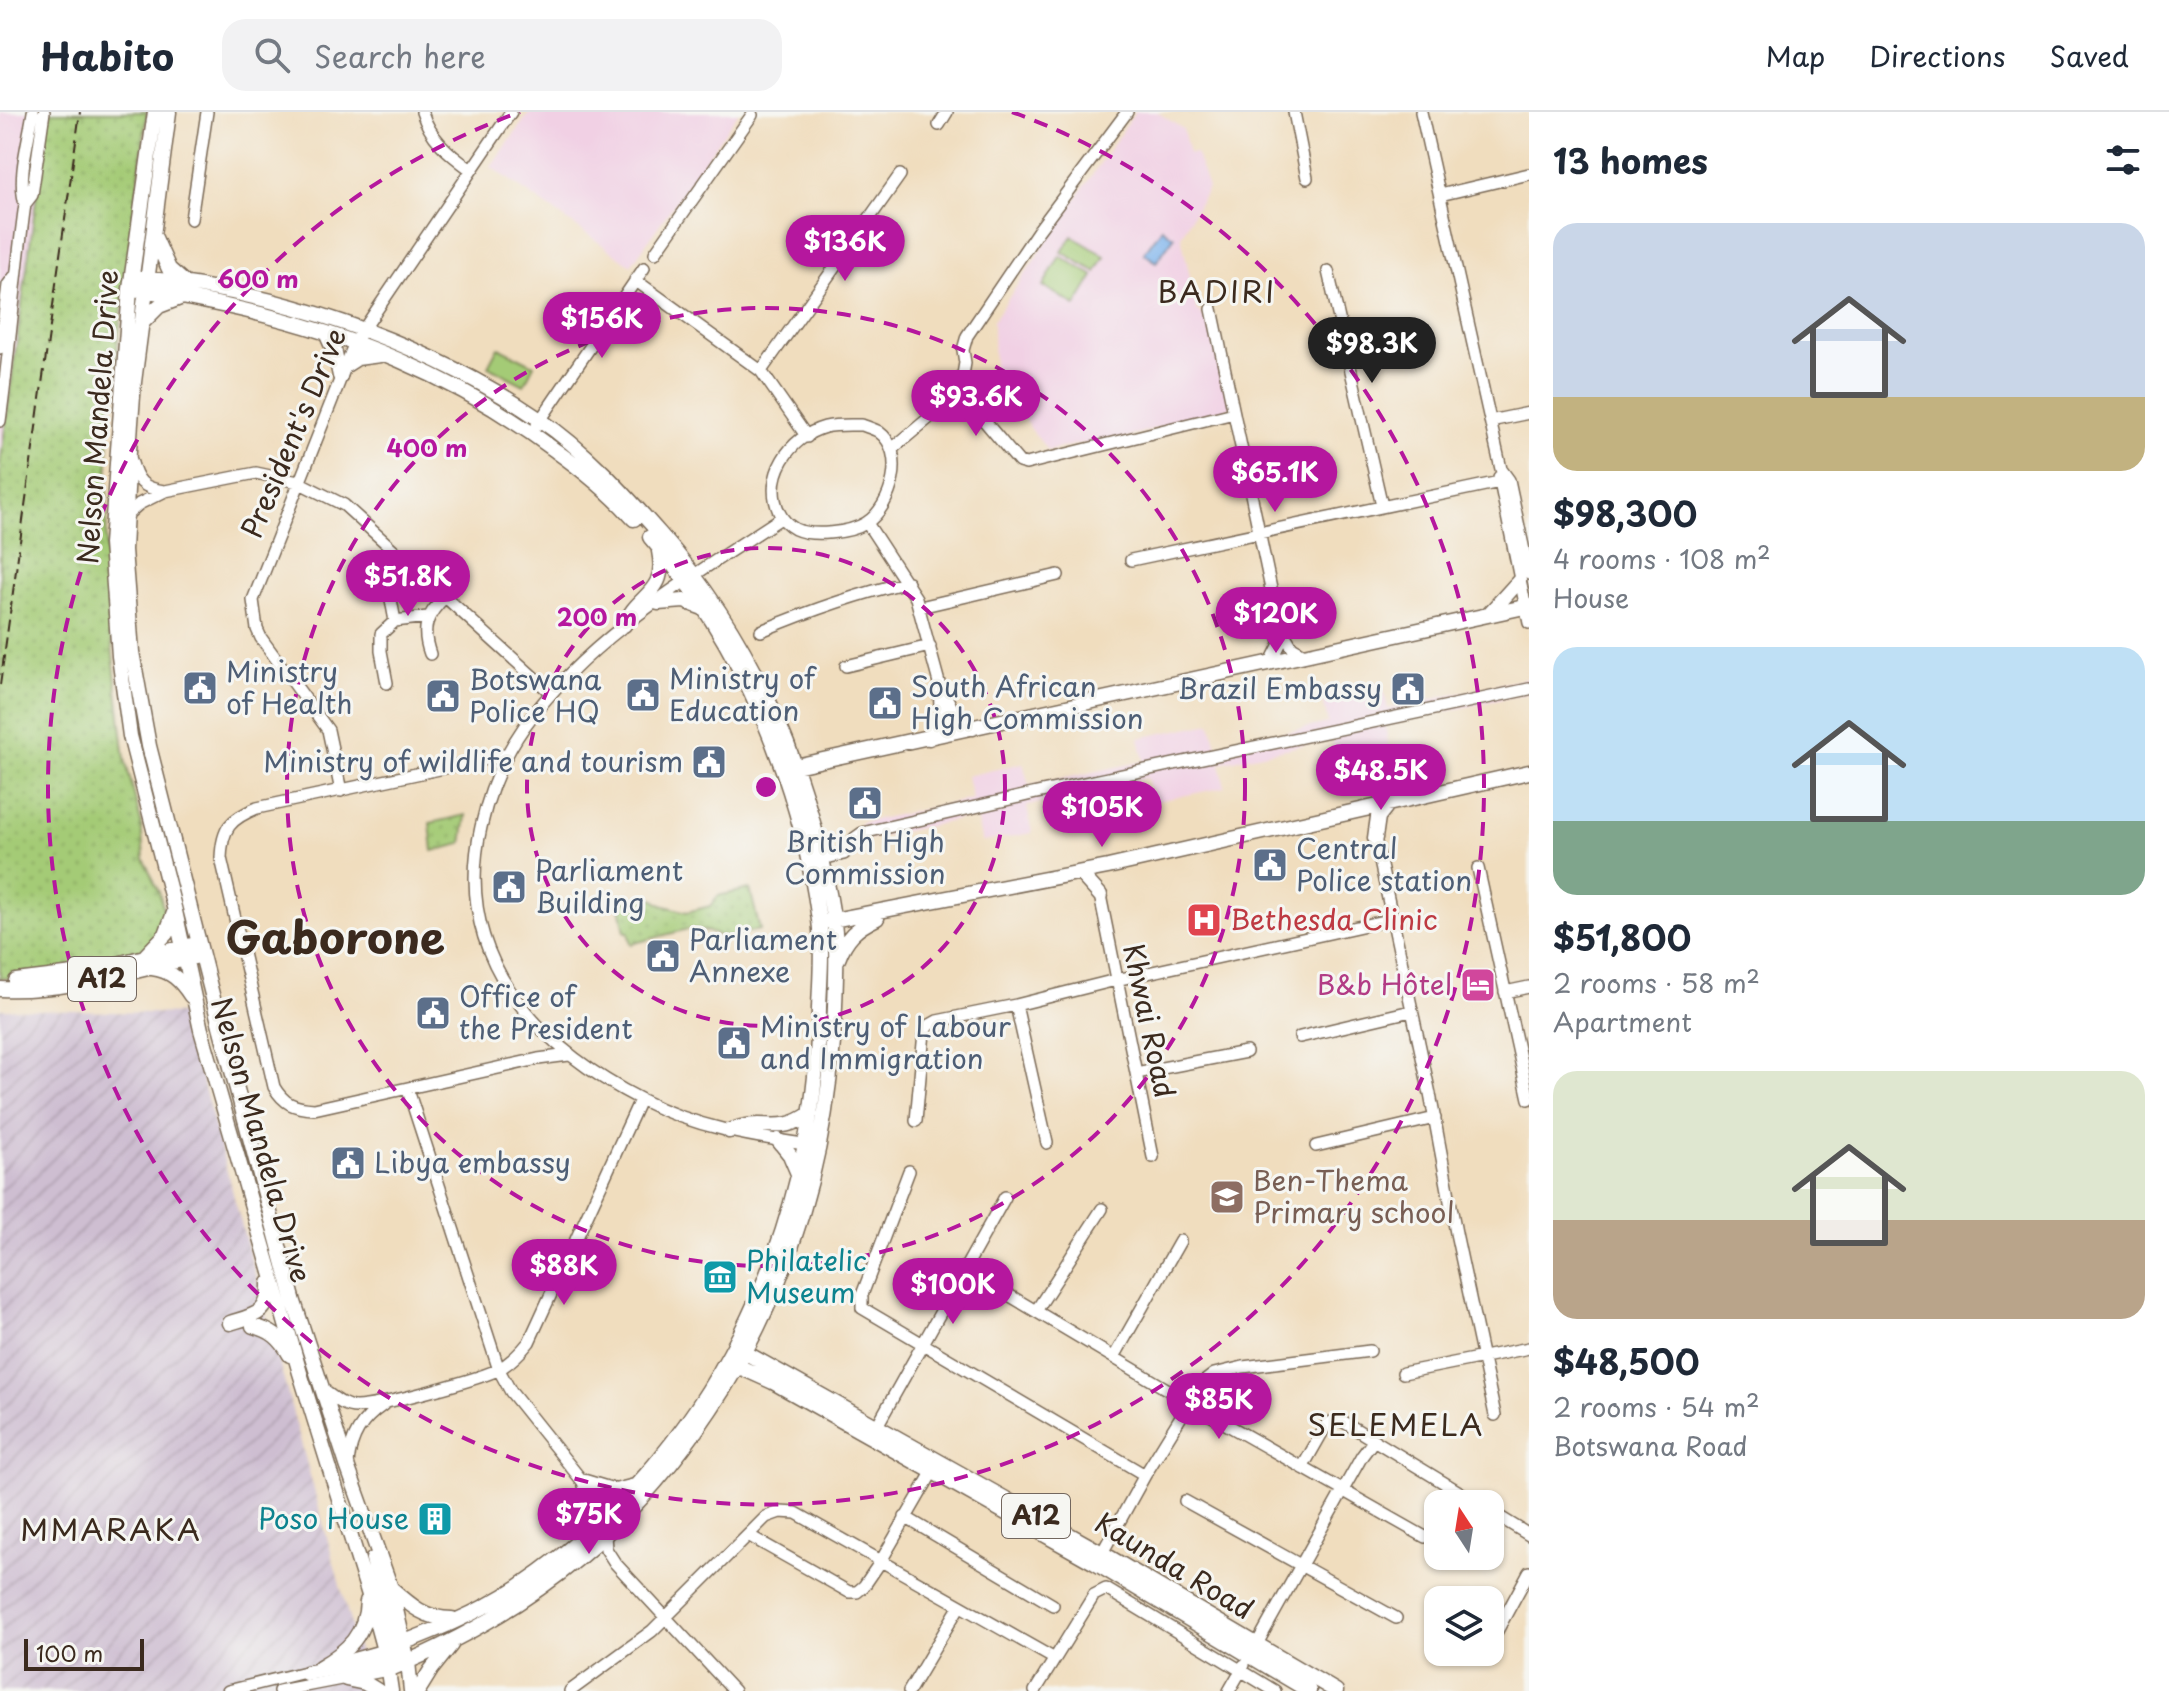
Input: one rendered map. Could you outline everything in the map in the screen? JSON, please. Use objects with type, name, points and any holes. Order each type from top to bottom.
[{"type":"main road","name":"Nelson Mandela Drive","points":[[155,112],[131,283],[111,544],[113,593],[130,736],[175,911],[194,1000],[267,1260],[368,1592],[396,1655]]},
{"type":"main road","name":"Nelson Mandela Drive","points":[[169,112],[134,382],[125,522],[125,592],[143,715],[220,1026],[294,1302],[391,1588],[396,1655]]},
{"type":"main road","points":[[154,234],[169,269],[185,290],[389,354],[536,426],[623,507],[690,578],[703,608],[740,670],[790,768],[801,834],[827,921],[836,966],[833,1058],[813,1145],[806,1203],[760,1340],[772,1375],[725,1386]]},
{"type":"main road","points":[[131,283],[273,303],[363,328],[459,373],[594,464],[622,492],[690,578],[753,666],[821,859],[827,921],[819,1054],[811,1113],[813,1145],[799,1176],[795,1197],[725,1386],[682,1452],[656,1485],[583,1545],[549,1583],[460,1637],[396,1655],[311,1671]]},
{"type":"main road","points":[[142,323],[159,306],[185,290]]},
{"type":"main road","points":[[326,333],[343,370],[366,355],[389,354]]},
{"type":"main road","points":[[624,625],[628,616],[657,586],[662,568],[659,547]]},
{"type":"main road","points":[[1489,614],[1524,577]]},
{"type":"main road","points":[[658,603],[684,601],[703,608]]},
{"type":"main road","points":[[790,768],[1527,606]]},
{"type":"main road","points":[[929,738],[942,719],[941,690]]},
{"type":"main road","points":[[941,690],[955,717],[973,728]]},
{"type":"main road","points":[[827,921],[1080,873],[1529,772]]},
{"type":"main road","points":[[1375,838],[1378,817],[1389,804]]},
{"type":"main road","points":[[1354,811],[1375,838]]},
{"type":"main road","points":[[1100,895],[1102,879],[1108,867]]},
{"type":"main road","points":[[1080,873],[1100,895]]},
{"type":"main road","points":[[175,911],[166,934],[146,962],[172,974],[194,1000]]},
{"type":"main road","points":[[836,966],[847,938],[856,929],[887,911]]},
{"type":"main road","name":"A12","points":[[7,985],[80,984],[146,962],[202,949]]},
{"type":"main road","points":[[729,1131],[751,1123],[785,1126],[811,1113]]},
{"type":"main road","points":[[778,1140],[790,1155],[799,1176]]},
{"type":"main road","points":[[230,1323],[264,1308],[269,1294],[267,1260]]},
{"type":"main road","points":[[396,1655],[605,1535],[637,1485],[692,1418],[769,1308]]},
{"type":"main road","points":[[253,1326],[264,1328],[279,1339],[300,1373]]},
{"type":"main road","name":"Kaunda Road","points":[[736,1356],[1102,1553],[1309,1691]]},
{"type":"main road","name":"Kaunda Road","points":[[936,1466],[1095,1563],[1252,1651],[1336,1691]]},
{"type":"main road","points":[[583,1545],[589,1508],[585,1482],[615,1491],[637,1485]]},
{"type":"main road","points":[[373,1542],[373,1565],[402,1691]]},
{"type":"main road","points":[[391,1588],[419,1611],[442,1619],[457,1619]]},
{"type":"main road","points":[[311,1671],[340,1655],[357,1637],[367,1614],[368,1592]]},
{"type":"main road","points":[[396,1655],[482,1619],[499,1615]]},
{"type":"main road","points":[[418,1691],[439,1658],[460,1637]]},
{"type":"main road","points":[[391,1691],[396,1655]]},
{"type":"main road","points":[[396,1655],[411,1691]]},
{"type":"main road","points":[[346,1679],[365,1683],[378,1691]]},
{"type":"street","points":[[0,348],[25,204],[22,193],[33,112]]},
{"type":"street","points":[[25,204],[32,195],[44,112]]},
{"type":"street","points":[[191,219],[207,112]]},
{"type":"street","points":[[422,112],[448,153],[470,169]]},
{"type":"street","name":"President's Drive","points":[[341,791],[328,730],[261,638],[252,607],[254,593],[355,342],[511,112]]},
{"type":"street","points":[[939,125],[947,112]]},
{"type":"street","points":[[892,449],[960,392],[965,363],[964,342],[1038,231],[1127,112]]},
{"type":"street","points":[[1294,112],[1307,178]]},
{"type":"street","points":[[1421,112],[1524,577],[1529,623]]},
{"type":"street","points":[[655,253],[752,115]]},
{"type":"street","points":[[1440,195],[1529,174]]},
{"type":"street","points":[[761,371],[900,175]]},
{"type":"street","points":[[536,426],[644,268]]},
{"type":"street","points":[[1328,271],[1382,506]]},
{"type":"street","points":[[635,280],[761,371],[807,437]]},
{"type":"street","points":[[0,421],[7,299]]},
{"type":"street","points":[[1212,309],[1278,622],[1280,644],[1271,662]]},
{"type":"street","points":[[960,392],[1019,462],[1026,464],[1234,413]]},
{"type":"street","points":[[1490,421],[1529,413]]},
{"type":"street","points":[[862,425],[880,433],[892,449],[895,473],[886,500],[867,523],[837,532],[813,534],[794,528],[781,518],[771,491],[778,467],[790,450],[807,437],[824,427],[862,425]]},
{"type":"street","points":[[129,450],[138,480],[150,489],[165,491]]},
{"type":"street","points":[[125,522],[139,504],[165,491],[256,473],[298,482],[344,505],[551,693]]},
{"type":"street","points":[[1131,560],[1503,481]]},
{"type":"street","points":[[781,518],[624,625],[551,693],[505,755],[484,813],[478,840],[474,891],[488,953],[499,976],[531,1018],[569,1055],[640,1100],[685,1119],[729,1131],[813,1145]]},
{"type":"street","points":[[867,523],[908,582],[920,607],[941,690]]},
{"type":"street","points":[[395,551],[388,560],[384,577],[395,621]]},
{"type":"street","points":[[920,607],[1058,575]]},
{"type":"street","points":[[761,631],[842,599],[908,582]]},
{"type":"street","points":[[430,654],[425,643],[424,625],[445,597]]},
{"type":"street","points":[[387,683],[381,634],[395,621],[427,617]]},
{"type":"street","points":[[1278,622],[1289,643],[1306,655]]},
{"type":"street","points":[[846,666],[930,646]]},
{"type":"street","points":[[821,859],[844,854],[862,833],[1047,790],[1529,689]]},
{"type":"street","points":[[505,755],[257,808],[227,826],[222,843],[224,869],[274,1087],[280,1099],[289,1105],[314,1109],[538,1059],[569,1055]]},
{"type":"street","points":[[1375,838],[1495,1415]]},
{"type":"street","points":[[1478,868],[1529,1099]]},
{"type":"street","name":"Khwai Road","points":[[1100,895],[1153,1157]]},
{"type":"street","points":[[916,1121],[923,1042],[928,1026],[937,1021],[1393,919]]},
{"type":"street","points":[[1505,992],[1529,987]]},
{"type":"street","points":[[1016,1005],[1047,1143]]},
{"type":"street","points":[[1300,1037],[1411,1011]]},
{"type":"street","points":[[1136,1073],[1246,1052]]},
{"type":"street","points":[[408,1090],[499,1370],[511,1392],[613,1519]]},
{"type":"street","points":[[323,1390],[351,1406],[387,1402],[499,1370],[529,1342],[640,1100]]},
{"type":"street","points":[[1316,1146],[1435,1118]]},
{"type":"street","points":[[909,1171],[861,1302],[866,1313],[1145,1475]]},
{"type":"street","points":[[874,1432],[1005,1197]]},
{"type":"street","points":[[1036,1311],[1102,1209]]},
{"type":"street","points":[[1114,1357],[1180,1241]]},
{"type":"street","points":[[965,1269],[1188,1402],[1424,1536]]},
{"type":"street","points":[[1403,1373],[1529,1348]]},
{"type":"street","points":[[1102,1553],[1188,1402],[1206,1378],[1224,1370],[1370,1351]]},
{"type":"street","points":[[348,1468],[350,1445],[357,1430],[371,1413],[387,1402]]},
{"type":"street","points":[[1302,1468],[1332,1420],[1345,1420],[1447,1490]]},
{"type":"street","points":[[1229,1691],[1374,1440]]},
{"type":"street","points":[[748,1535],[852,1593],[864,1586],[881,1561],[936,1466]]},
{"type":"street","points":[[1185,1501],[1396,1618]]},
{"type":"street","points":[[573,1690],[634,1647],[666,1619],[766,1517],[774,1513],[791,1512],[1053,1658]]},
{"type":"street","points":[[905,1517],[1053,1605]]},
{"type":"street","points":[[1504,1520],[1529,1535]]},
{"type":"street","points":[[605,1535],[606,1549],[615,1563],[734,1691]]},
{"type":"street","points":[[583,1545],[615,1563]]},
{"type":"street","points":[[1504,1618],[1529,1572]]},
{"type":"street","points":[[1035,1691],[1094,1595],[1106,1589],[1275,1691]]},
{"type":"street","points":[[909,1691],[959,1607]]},
{"type":"street","points":[[279,1691],[346,1679],[396,1655]]},
{"type":"street","points":[[228,1691],[311,1671]]},
{"type":"shaded area","points":[[0,112],[48,112],[0,465]]},
{"type":"shaded area","points":[[530,112],[739,112],[631,265],[491,167]]},
{"type":"shaded area","points":[[1135,112],[1157,112],[1183,129],[1189,154],[1196,153],[1208,188],[1181,236],[1197,310],[1219,331],[1236,406],[1136,434],[1090,451],[1083,443],[1048,451],[994,381],[993,321]]},
{"type":"shaded area","points":[[1529,678],[1529,693],[1385,725],[1390,752],[1338,763],[1332,739],[1220,763],[1225,787],[1153,802],[1147,778],[1027,806],[1032,833],[982,842],[976,816],[864,840],[860,823],[972,799],[967,776],[1023,763],[1029,786],[1144,761],[1139,738],[1211,723],[1217,747],[1328,723],[1322,695],[1382,682],[1388,709]]},
{"type":"shaded area","points":[[0,1009],[184,1014],[369,1691],[0,1691]]},
{"type":"green space","points":[[48,112],[147,112],[109,411],[106,557],[109,621],[125,759],[141,822],[144,859],[159,892],[167,923],[147,948],[120,960],[53,974],[0,978],[0,465]]},
{"type":"green space","points":[[1072,236],[1105,256],[1096,272],[1062,252]]},
{"type":"green space","points":[[1060,256],[1094,276],[1076,306],[1043,286]]},
{"type":"green space","points":[[498,347],[534,365],[524,385],[488,366]]},
{"type":"green space","points":[[466,815],[462,844],[433,851],[430,823]]},
{"type":"green space","points":[[750,889],[760,930],[723,937],[700,929],[688,929],[631,944],[628,932],[625,932],[619,902],[648,895],[662,905],[687,912],[710,906],[718,896]]},
{"type":"water","points":[[1162,228],[1174,237],[1156,262],[1144,253]]},
{"type":"railway","points":[[0,685],[80,112]]},
{"type":"place","name":"Ministry of Health","points":[[200,688]]},
{"type":"place","name":"Brazil Embassy","points":[[1408,689]]},
{"type":"place","name":"Ministry of Education","points":[[643,695]]},
{"type":"place","name":"Botswana Police HQ","points":[[443,696]]},
{"type":"place","name":"South African High Commission","points":[[885,703]]},
{"type":"place","name":"Ministry of wildlife and tourism","points":[[709,762]]},
{"type":"place","name":"British High Commission","points":[[865,803]]},
{"type":"place","name":"Central Police station","points":[[1270,865]]},
{"type":"place","name":"Parliament Building","points":[[509,887]]},
{"type":"place","name":"Bethesda Clinic","points":[[1204,920]]},
{"type":"place","name":"Parliament Annexe","points":[[663,956]]},
{"type":"place","name":"B&b Hôtel","points":[[1478,985]]},
{"type":"place","name":"Office of the President","points":[[433,1013]]},
{"type":"place","name":"Ministry of Labour and Immigration","points":[[734,1043]]},
{"type":"place","name":"Libya embassy","points":[[348,1163]]},
{"type":"place","name":"Ben-Thema Primary school","points":[[1227,1197]]},
{"type":"place","name":"Philatelic Museum","points":[[720,1277]]},
{"type":"place","name":"Poso House","points":[[435,1519]]},
{"type":"district","name":"BADIRI","points":[[1217,293]]},
{"type":"district","name":"Gaborone","points":[[335,939]]},
{"type":"district","name":"SELEMELA","points":[[1396,1426]]},
{"type":"district","name":"MMARAKA","points":[[111,1531]]}]
